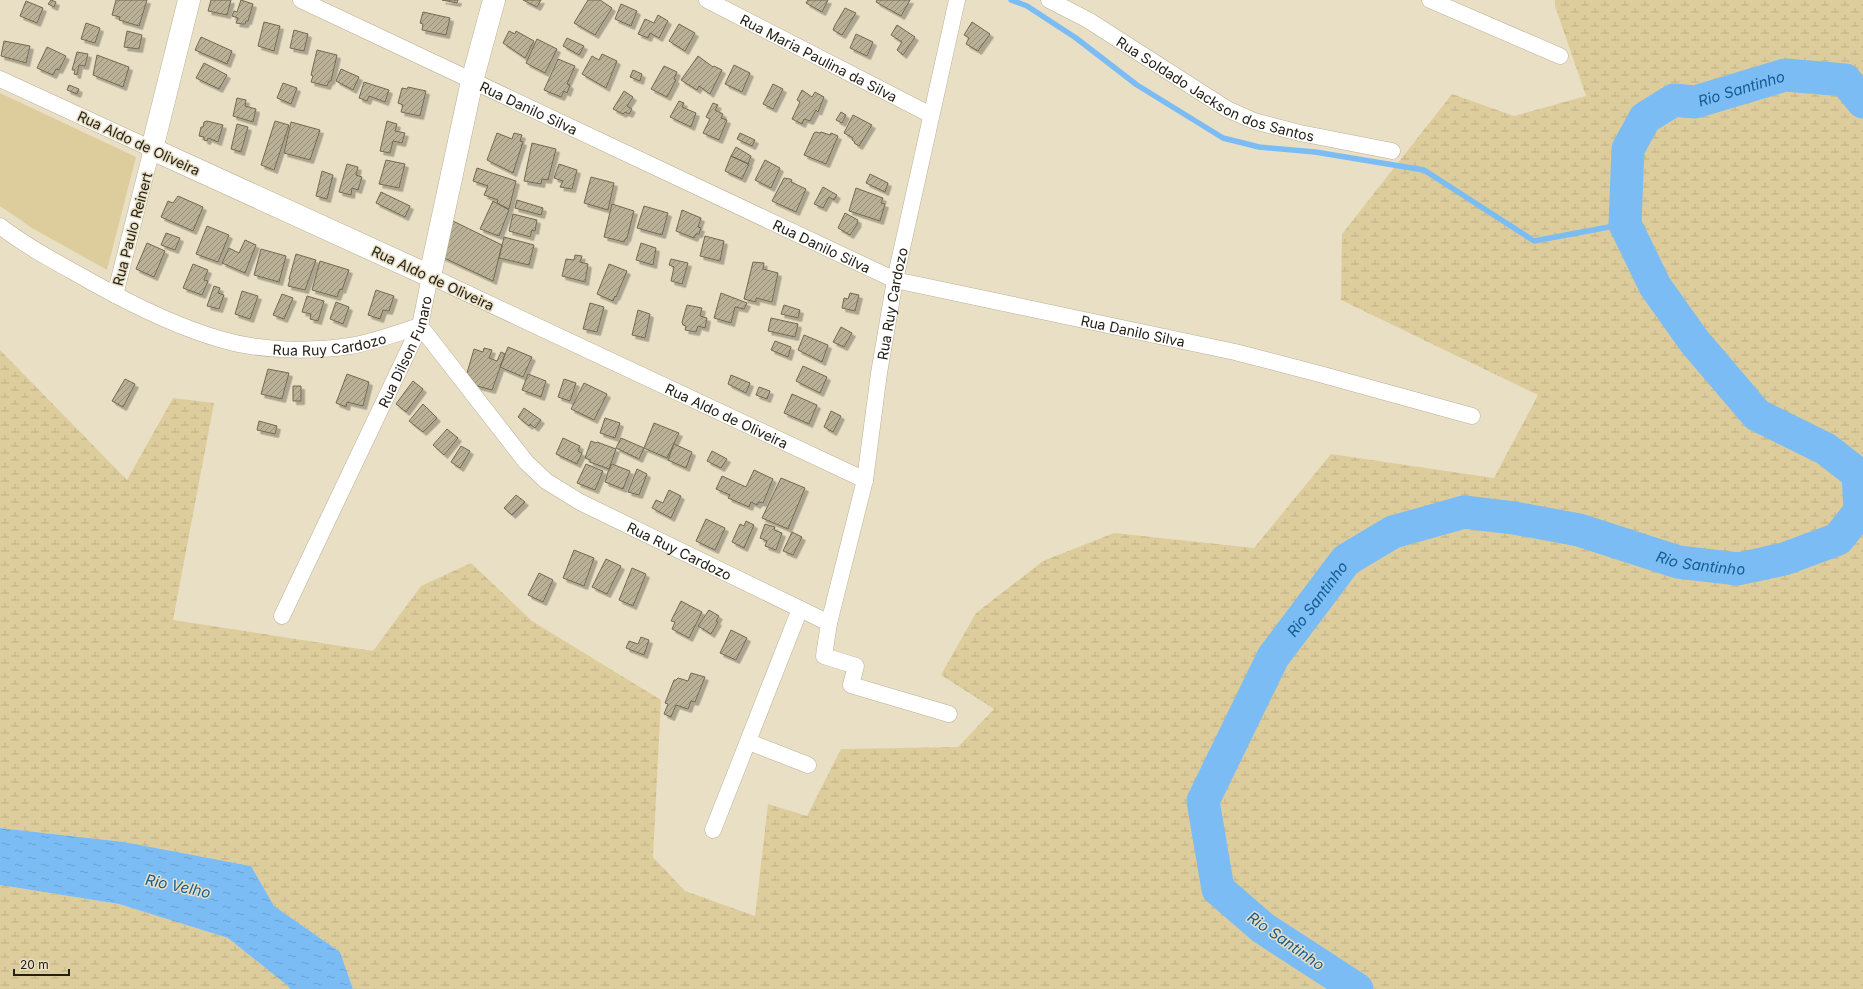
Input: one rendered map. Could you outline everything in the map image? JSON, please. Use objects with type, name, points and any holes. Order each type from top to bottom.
[{"type":"street","name":"Rua Paulo Reinert","points":[[115,295],[189,0]]},
{"type":"street","name":"Rua Danilo Silva","points":[[301,0],[895,280],[1235,352],[1316,372],[1472,416]]},
{"type":"street","name":"Rua Dilson Funaro","points":[[282,616],[420,326],[472,81],[494,0]]},
{"type":"street","name":"Rua Maria Paulina da Silva","points":[[707,0],[931,115]]},
{"type":"street","name":"Rua Ruy Cardozo","points":[[0,226],[48,257],[115,295],[183,325],[224,340],[269,348],[316,349],[350,346],[420,326],[526,462],[546,481],[580,502],[829,623],[866,480],[879,373],[895,280],[957,0]]},
{"type":"street","name":"Rua Soldado Jackson dos Santos","points":[[1050,0],[1088,20],[1227,108],[1254,121],[1300,133],[1392,151]]},
{"type":"street","points":[[1430,0],[1560,56]]},
{"type":"street","name":"Rua Aldo de Oliveira","points":[[0,79],[430,276],[866,480]]},
{"type":"street","points":[[713,830],[749,742],[800,609]]},
{"type":"street","points":[[829,623],[824,656],[856,666],[851,685],[949,714]]},
{"type":"street","points":[[749,742],[808,765]]},
{"type":"green space","points":[[1555,0],[1863,0],[1863,989],[353,989],[340,952],[274,906],[251,866],[124,842],[0,828],[0,350],[127,480],[173,398],[214,403],[173,620],[373,651],[421,586],[471,563],[532,621],[661,700],[653,857],[685,891],[755,916],[768,804],[807,816],[841,749],[958,747],[994,709],[941,675],[976,613],[1043,561],[1114,533],[1254,548],[1331,454],[1494,478],[1538,395],[1341,300],[1342,234],[1452,94],[1514,116],[1586,96],[1555,6]]},
{"type":"green space","points":[[0,93],[136,157],[107,270],[32,228],[0,206]]},
{"type":"green space","points":[[0,885],[119,904],[228,938],[290,989],[0,989]]},
{"type":"water","name":"Rio Velho","points":[[0,828],[124,842],[251,866],[274,906],[340,952],[353,989],[290,989],[228,938],[119,904],[0,885]]},
{"type":"building","points":[[51,0],[56,2],[54,7],[48,4]]},
{"type":"building","points":[[116,0],[147,0],[139,26],[119,20],[120,17],[112,15]]},
{"type":"building","points":[[211,0],[231,0],[227,15],[208,11]]},
{"type":"building","points":[[241,0],[253,4],[248,21],[246,21],[245,24],[236,23],[238,18],[232,16],[234,11],[237,12]]},
{"type":"building","points":[[442,0],[458,0],[457,3]]},
{"type":"building","points":[[523,0],[541,0],[537,7]]},
{"type":"building","points":[[588,0],[600,0],[612,8],[595,35],[574,23]]},
{"type":"building","points":[[808,0],[828,0],[822,12],[806,3]]},
{"type":"building","points":[[877,0],[910,0],[901,16],[876,2]]},
{"type":"building","points":[[26,1],[43,8],[37,23],[20,16]]},
{"type":"building","points":[[621,4],[637,11],[631,26],[615,19]]},
{"type":"building","points":[[845,8],[856,13],[842,35],[833,30]]},
{"type":"building","points":[[423,12],[450,18],[446,35],[422,30],[423,24],[420,23]]},
{"type":"building","points":[[658,15],[668,21],[659,38],[650,33],[648,38],[638,34],[645,19],[654,23]]},
{"type":"building","points":[[264,22],[280,26],[274,51],[258,46]]},
{"type":"building","points":[[972,22],[990,34],[978,51],[966,44],[969,38],[964,35]]},
{"type":"building","points":[[86,23],[100,28],[95,43],[81,39]]},
{"type":"building","points":[[679,24],[695,33],[685,51],[669,41]]},
{"type":"building","points":[[897,25],[915,37],[903,55],[897,50],[902,42],[891,35]]},
{"type":"building","points":[[294,30],[308,34],[304,51],[290,48]]},
{"type":"building","points":[[127,31],[142,35],[139,49],[124,47]]},
{"type":"building","points":[[509,31],[515,34],[516,31],[534,41],[525,58],[503,43]]},
{"type":"building","points":[[856,34],[873,42],[867,56],[850,48]]},
{"type":"building","points":[[201,37],[232,51],[227,64],[195,50]]},
{"type":"building","points":[[567,38],[584,46],[579,55],[563,46]]},
{"type":"building","points":[[537,39],[557,49],[545,73],[526,63]]},
{"type":"building","points":[[4,41],[30,46],[26,63],[1,56]]},
{"type":"building","points":[[47,47],[66,56],[59,70],[56,69],[53,75],[37,68]]},
{"type":"building","points":[[317,50],[337,55],[331,81],[329,81],[327,86],[311,82],[313,76],[311,75]]},
{"type":"building","points":[[77,52],[88,54],[85,66],[79,65],[77,75],[74,74],[75,70],[72,70]]},
{"type":"building","points":[[602,54],[617,61],[606,88],[582,74],[592,56],[599,60]]},
{"type":"building","points":[[97,55],[129,67],[123,87],[93,75]]},
{"type":"building","points":[[698,56],[713,67],[714,66],[722,70],[710,94],[699,86],[697,90],[681,80]]},
{"type":"building","points":[[558,59],[575,66],[567,84],[570,85],[567,93],[564,91],[561,97],[544,90]]},
{"type":"building","points":[[204,63],[227,75],[219,89],[196,78]]},
{"type":"building","points":[[734,65],[750,73],[742,92],[725,84]]},
{"type":"building","points":[[664,66],[677,72],[674,79],[676,80],[667,97],[651,89]]},
{"type":"building","points":[[341,69],[359,77],[353,90],[336,81]]},
{"type":"building","points":[[633,70],[642,74],[640,81],[630,77]]},
{"type":"building","points":[[364,82],[389,90],[385,102],[369,96],[367,101],[359,98]]},
{"type":"building","points":[[283,83],[297,88],[291,104],[277,98]]},
{"type":"building","points":[[773,84],[783,89],[773,109],[763,104]]},
{"type":"building","points":[[69,85],[79,89],[77,94],[67,90]]},
{"type":"building","points":[[408,87],[426,91],[420,116],[401,112],[403,105],[398,103],[402,88],[407,89]]},
{"type":"building","points":[[802,90],[812,97],[815,92],[824,97],[818,112],[816,110],[810,121],[804,119],[802,124],[792,119],[800,102],[797,100]]},
{"type":"building","points":[[624,91],[633,97],[627,106],[632,109],[629,114],[625,112],[623,114],[613,109]]},
{"type":"building","points":[[237,98],[246,100],[245,106],[256,109],[253,122],[233,116]]},
{"type":"building","points":[[679,101],[684,103],[682,107],[696,113],[691,127],[670,117]]},
{"type":"building","points":[[713,103],[718,105],[715,110],[723,114],[721,118],[727,120],[719,140],[703,133],[710,119],[706,117]]},
{"type":"building","points":[[841,112],[846,115],[842,123],[836,120]]},
{"type":"building","points":[[853,115],[872,125],[859,146],[854,143],[855,142],[852,140],[853,138],[844,133]]},
{"type":"building","points":[[207,121],[223,125],[218,142],[208,138],[207,141],[204,140],[204,137],[199,136],[201,127],[203,127],[204,122]]},
{"type":"building","points":[[275,121],[289,125],[274,170],[261,165]]},
{"type":"building","points":[[387,121],[397,124],[395,131],[405,133],[402,143],[393,141],[390,153],[380,151]]},
{"type":"building","points":[[291,122],[320,130],[310,160],[284,153]]},
{"type":"building","points":[[237,124],[248,127],[241,152],[231,149]]},
{"type":"building","points":[[816,132],[830,135],[831,133],[838,136],[826,164],[804,155],[814,133]]},
{"type":"building","points":[[497,133],[512,139],[514,133],[522,135],[520,141],[523,142],[513,173],[487,160]]},
{"type":"building","points":[[740,133],[755,140],[752,146],[737,139]]},
{"type":"building","points":[[532,143],[556,149],[548,180],[542,179],[541,184],[524,181]]},
{"type":"building","points":[[736,147],[751,156],[748,164],[731,156]]},
{"type":"building","points":[[731,156],[749,164],[742,179],[725,171]]},
{"type":"building","points":[[386,160],[405,164],[399,188],[379,184]]},
{"type":"building","points":[[765,160],[780,168],[771,188],[755,180]]},
{"type":"building","points":[[347,164],[358,167],[356,175],[362,177],[358,190],[352,188],[351,195],[339,192]]},
{"type":"building","points":[[559,164],[577,170],[572,189],[560,187],[563,181],[554,178]]},
{"type":"building","points":[[477,168],[516,181],[509,209],[497,203],[498,200],[484,195],[488,186],[473,181]]},
{"type":"building","points":[[322,171],[333,175],[327,199],[316,196]]},
{"type":"building","points":[[870,174],[888,183],[885,192],[866,183]]},
{"type":"building","points":[[591,177],[614,183],[608,210],[584,203]]},
{"type":"building","points":[[784,178],[792,180],[791,182],[806,189],[796,212],[772,201]]},
{"type":"building","points":[[823,187],[837,195],[834,200],[829,197],[823,208],[814,204]]},
{"type":"building","points":[[856,188],[883,198],[881,203],[885,204],[880,221],[849,211]]},
{"type":"building","points":[[381,192],[410,206],[405,217],[376,203]]},
{"type":"building","points":[[178,196],[203,207],[193,231],[161,217],[168,201],[173,203]]},
{"type":"building","points":[[517,200],[543,208],[541,215],[515,208]]},
{"type":"building","points":[[493,201],[509,210],[499,236],[480,229]]},
{"type":"building","points":[[612,204],[634,211],[627,238],[624,242],[604,237]]},
{"type":"building","points":[[644,206],[668,213],[662,235],[637,228]]},
{"type":"building","points":[[682,210],[701,218],[698,227],[701,228],[699,234],[696,234],[694,238],[676,231]]},
{"type":"building","points":[[845,213],[858,220],[858,223],[850,235],[838,228]]},
{"type":"building","points":[[513,214],[537,220],[535,231],[532,230],[530,237],[509,231]]},
{"type":"building","points":[[453,221],[502,245],[493,281],[440,256]]},
{"type":"building","points":[[207,226],[229,235],[218,262],[196,254]]},
{"type":"building","points":[[166,233],[180,238],[175,250],[161,245]]},
{"type":"building","points":[[705,236],[724,241],[720,261],[700,256]]},
{"type":"building","points":[[504,237],[534,245],[529,265],[499,258]]},
{"type":"building","points":[[245,240],[256,245],[245,273],[222,263],[229,248],[239,253]]},
{"type":"building","points":[[147,243],[165,251],[154,277],[136,269]]},
{"type":"building","points":[[641,243],[656,248],[653,265],[636,260]]},
{"type":"building","points":[[261,249],[286,256],[279,282],[254,275]]},
{"type":"building","points":[[296,254],[316,260],[305,290],[288,286]]},
{"type":"building","points":[[575,255],[582,256],[580,262],[588,264],[585,282],[562,276],[566,259],[574,260]]},
{"type":"building","points":[[671,259],[688,263],[682,284],[671,281],[674,267],[669,265]]},
{"type":"building","points":[[320,261],[349,270],[342,290],[340,289],[337,297],[312,290]]},
{"type":"building","points":[[753,262],[764,263],[763,269],[778,273],[772,302],[756,298],[756,302],[744,299]]},
{"type":"building","points":[[193,264],[208,270],[204,280],[208,281],[202,295],[183,288]]},
{"type":"building","points":[[609,264],[627,271],[613,301],[597,294]]},
{"type":"building","points":[[214,286],[220,288],[218,293],[224,295],[219,309],[207,306]]},
{"type":"building","points":[[376,290],[394,296],[389,311],[383,310],[380,319],[368,315]]},
{"type":"building","points":[[242,291],[258,296],[250,319],[235,314]]},
{"type":"building","points":[[721,293],[747,303],[744,309],[735,307],[731,323],[714,318]]},
{"type":"building","points":[[850,293],[859,295],[855,311],[842,308],[844,298],[848,299]]},
{"type":"building","points":[[282,294],[293,298],[284,319],[273,315]]},
{"type":"building","points":[[307,296],[324,301],[318,321],[310,319],[311,314],[302,312]]},
{"type":"building","points":[[336,302],[349,307],[343,324],[330,319]]},
{"type":"building","points":[[590,303],[604,307],[597,332],[583,329]]},
{"type":"building","points":[[687,305],[702,308],[700,316],[707,318],[705,328],[698,326],[696,332],[685,330],[686,326],[683,325],[682,322]]},
{"type":"building","points":[[784,305],[800,310],[798,318],[781,314]]},
{"type":"building","points":[[638,310],[650,314],[645,338],[632,335]]},
{"type":"building","points":[[771,318],[798,324],[795,337],[768,331]]},
{"type":"building","points":[[841,327],[852,333],[844,347],[833,342]]},
{"type":"building","points":[[804,335],[828,345],[822,362],[798,350]]},
{"type":"building","points":[[775,341],[791,347],[788,357],[771,350]]},
{"type":"building","points":[[508,347],[532,357],[523,377],[500,367]]},
{"type":"building","points":[[484,348],[492,350],[489,358],[497,361],[501,352],[505,354],[492,390],[477,386],[467,373],[474,349],[483,352]]},
{"type":"building","points":[[803,366],[827,377],[820,393],[796,381]]},
{"type":"building","points":[[268,369],[289,373],[282,399],[261,394]]},
{"type":"building","points":[[347,374],[369,382],[363,406],[347,402],[346,407],[336,403]]},
{"type":"building","points":[[528,374],[546,381],[541,397],[522,390]]},
{"type":"building","points":[[731,375],[750,383],[746,393],[728,384]]},
{"type":"building","points":[[125,379],[135,384],[123,407],[112,401]]},
{"type":"building","points":[[564,379],[576,383],[570,401],[558,397]]},
{"type":"building","points":[[413,381],[423,389],[406,412],[396,404]]},
{"type":"building","points":[[584,383],[607,394],[594,420],[571,409]]},
{"type":"building","points":[[293,386],[301,386],[301,401],[293,401]]},
{"type":"building","points":[[759,387],[770,391],[767,399],[756,395]]},
{"type":"building","points":[[792,394],[817,405],[809,424],[784,413]]},
{"type":"building","points":[[423,404],[437,418],[423,432],[409,421]]},
{"type":"building","points":[[524,408],[541,420],[535,428],[530,424],[529,426],[518,417]]},
{"type":"building","points":[[831,411],[841,416],[833,432],[824,427]]},
{"type":"building","points":[[605,418],[620,423],[615,438],[600,433]]},
{"type":"building","points":[[259,421],[277,426],[275,434],[257,430]]},
{"type":"building","points":[[654,423],[679,433],[667,458],[644,448]]},
{"type":"building","points":[[447,429],[458,438],[444,455],[433,445]]},
{"type":"building","points":[[563,438],[580,446],[578,451],[582,453],[577,464],[556,454]]},
{"type":"building","points":[[621,438],[644,448],[639,459],[616,448]]},
{"type":"building","points":[[591,441],[616,449],[609,469],[590,462],[590,460],[585,458]]},
{"type":"building","points":[[674,444],[692,452],[686,468],[668,460]]},
{"type":"building","points":[[461,446],[470,451],[460,468],[451,462]]},
{"type":"building","points":[[712,451],[727,459],[721,468],[707,461]]},
{"type":"building","points":[[586,464],[603,471],[595,490],[577,483]]},
{"type":"building","points":[[612,464],[630,471],[623,489],[605,482]]},
{"type":"building","points":[[637,469],[647,474],[639,495],[628,492]]},
{"type":"building","points":[[754,470],[773,479],[763,503],[759,502],[757,505],[751,502],[749,507],[728,498],[730,495],[716,489],[722,476],[746,487]]},
{"type":"building","points":[[781,478],[805,488],[788,529],[762,518]]},
{"type":"building","points":[[669,490],[681,496],[671,518],[652,508],[656,500],[663,503]]},
{"type":"building","points":[[516,495],[525,502],[512,515],[504,508]]},
{"type":"building","points":[[706,519],[725,528],[715,550],[696,541]]},
{"type":"building","points":[[746,521],[754,525],[744,548],[732,542],[740,524],[744,526]]},
{"type":"building","points":[[765,524],[775,527],[774,530],[782,533],[776,550],[765,546],[767,541],[760,538]]},
{"type":"building","points":[[792,532],[802,537],[793,555],[783,551]]},
{"type":"building","points":[[574,550],[594,558],[584,586],[563,578]]},
{"type":"building","points":[[606,559],[621,566],[607,594],[592,587]]},
{"type":"building","points":[[632,568],[646,574],[633,606],[619,600]]},
{"type":"building","points":[[539,573],[553,580],[543,602],[528,595]]},
{"type":"building","points":[[681,601],[702,612],[689,638],[672,629],[675,622],[671,621]]},
{"type":"building","points":[[709,610],[719,616],[716,621],[718,622],[711,634],[698,626]]},
{"type":"building","points":[[731,630],[747,638],[736,660],[720,653]]},
{"type":"building","points":[[641,637],[649,640],[644,655],[626,648],[629,641],[638,644]]},
{"type":"building","points":[[691,673],[705,677],[695,702],[691,701],[688,709],[676,705],[671,717],[664,714],[668,704],[665,703],[674,680],[678,678],[688,681]]},
{"type":"waterway","points":[[1011,0],[1027,6],[1076,38],[1137,85],[1223,138],[1259,147],[1315,152],[1424,170],[1534,241],[1625,224]]},
{"type":"waterway","name":"Rio Santinho","points":[[1357,989],[1263,928],[1218,889],[1203,801],[1273,657],[1346,560],[1393,532],[1464,512],[1514,518],[1579,530],[1678,562],[1738,569],[1784,559],[1838,539],[1860,511],[1858,474],[1826,449],[1757,415],[1694,341],[1655,286],[1625,224],[1628,149],[1645,118],[1674,100],[1695,102],[1785,75],[1845,80],[1863,102]]}]
